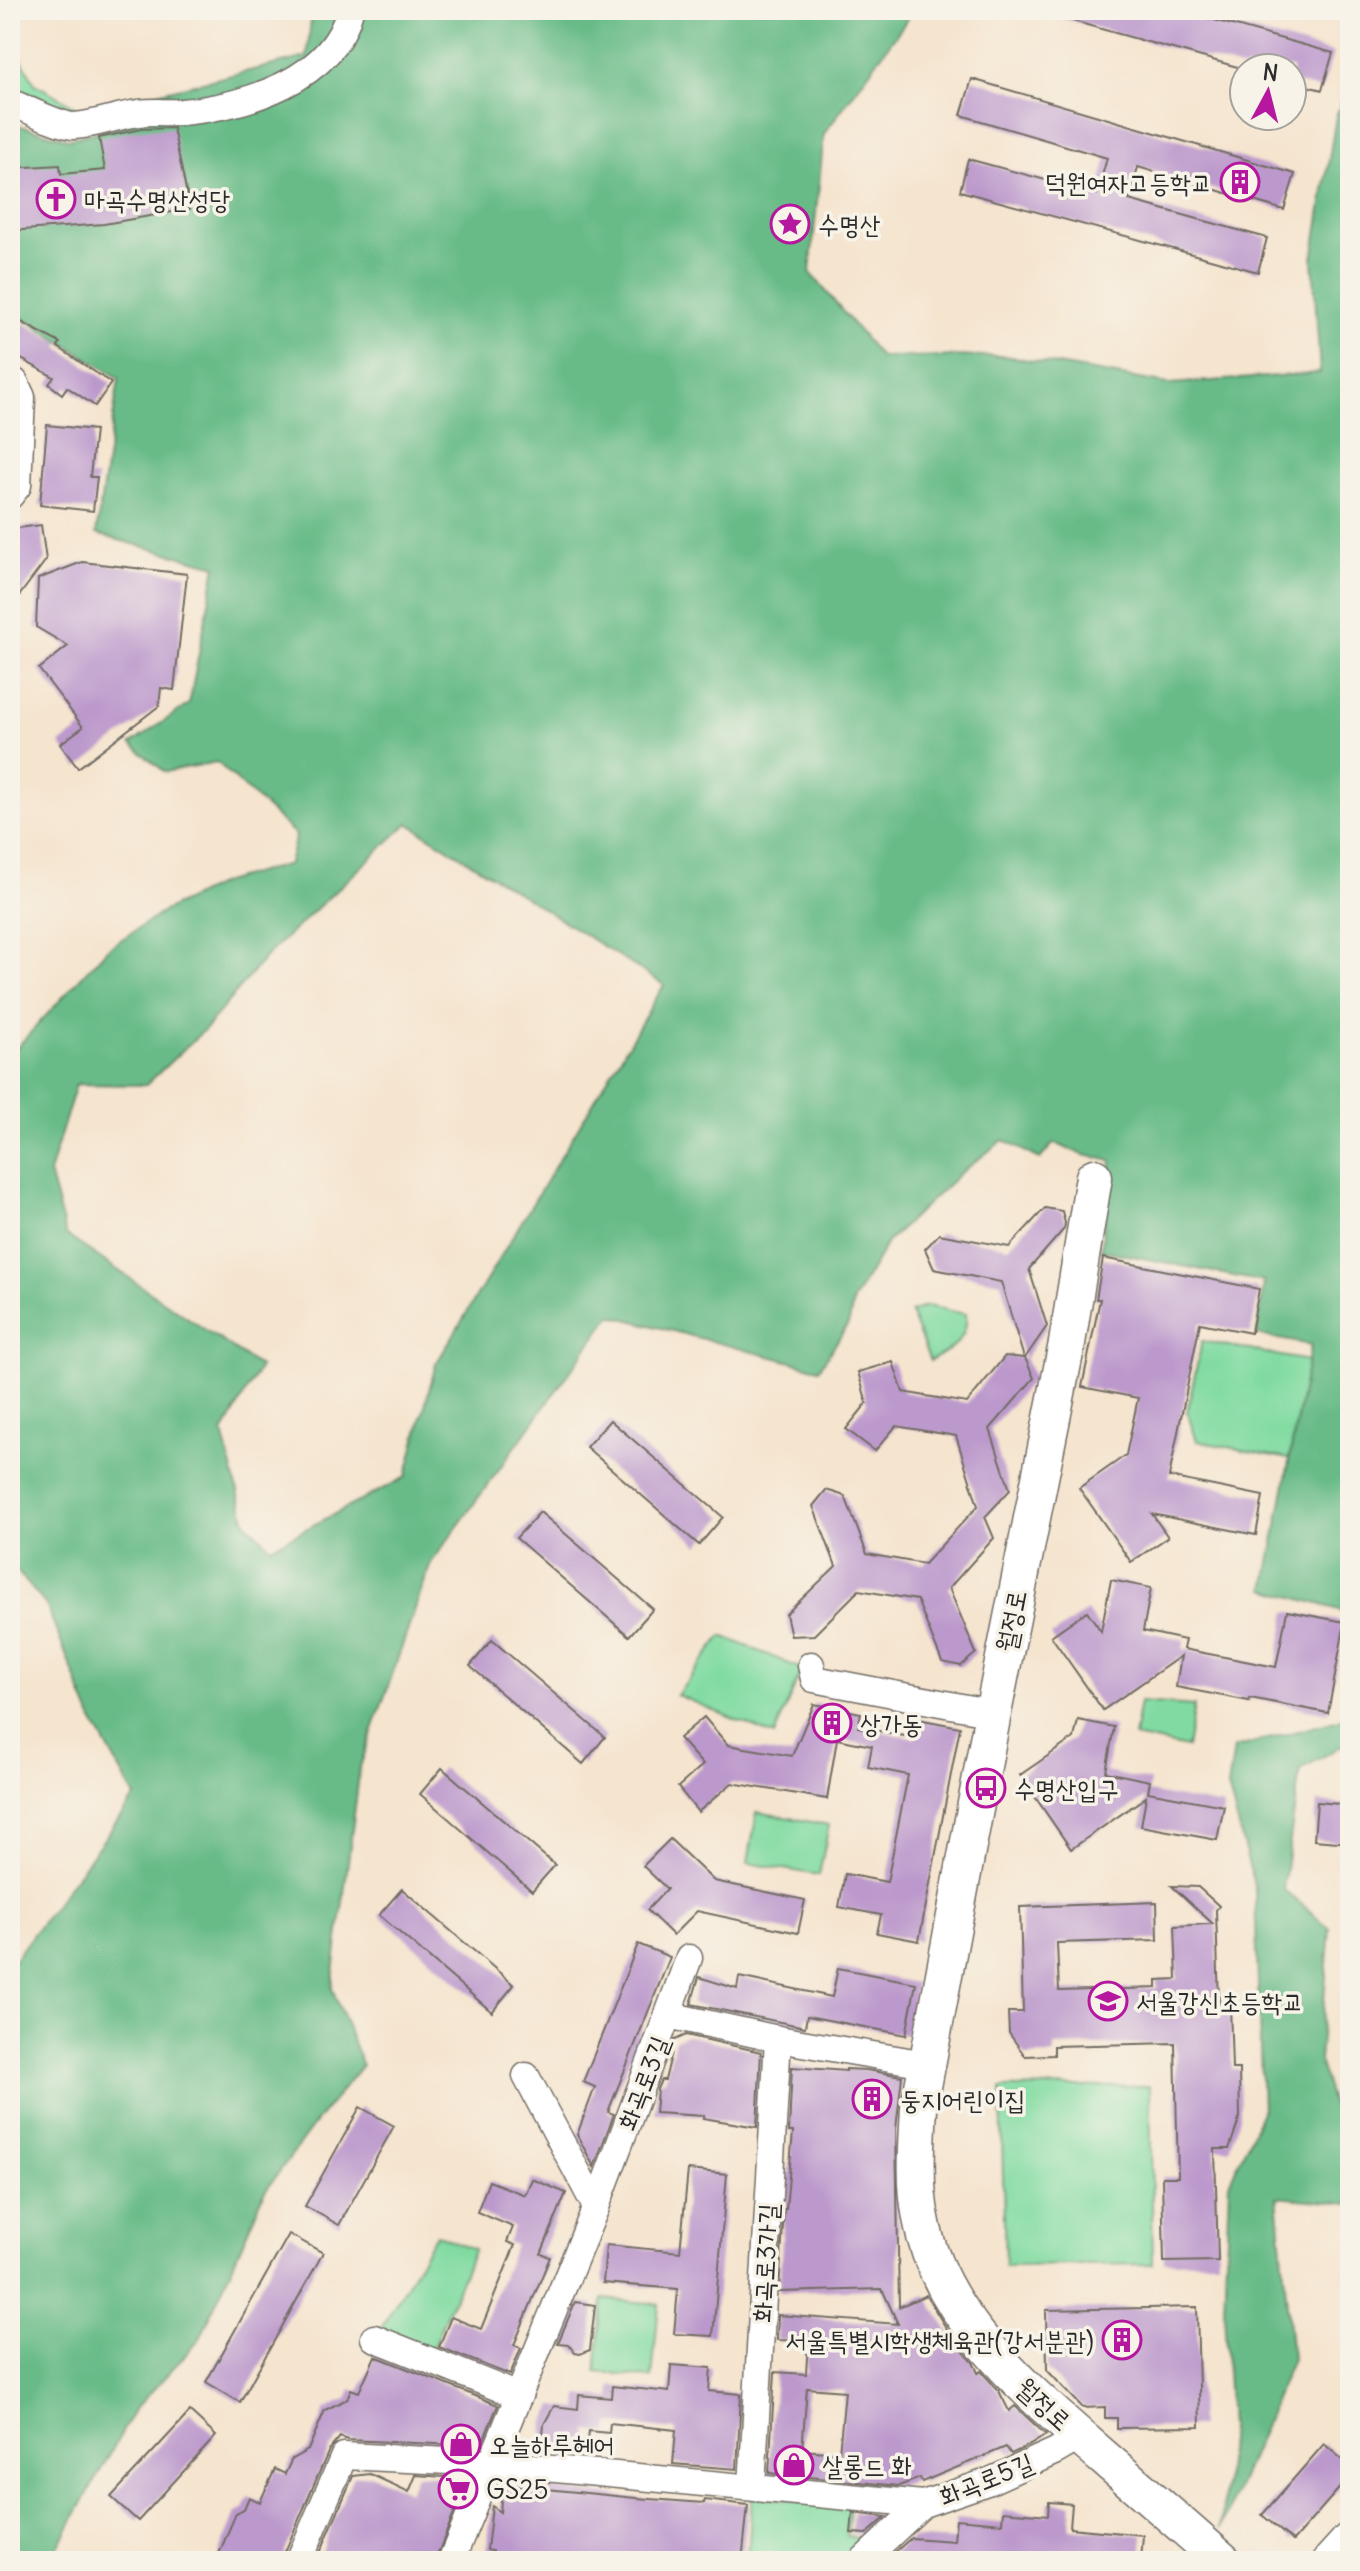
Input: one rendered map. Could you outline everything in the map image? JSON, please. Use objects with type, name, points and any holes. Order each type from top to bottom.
[{"type":"street","points":[[10,102],[72,126],[130,114],[222,106],[292,81],[318,65],[337,38],[350,10]]},
{"type":"street","points":[[10,382],[15,382],[22,397],[18,486],[10,496]]},
{"type":"street","name":"월정로","points":[[1094,1177],[1067,1343],[926,2064],[919,2108],[917,2162],[921,2219],[937,2270],[969,2324],[1009,2374],[1223,2561]]},
{"type":"street","points":[[811,1665],[814,1679],[993,1713]]},
{"type":"street","name":"화곡로3길","points":[[451,2561],[596,2207],[689,1958]]},
{"type":"street","points":[[668,2015],[778,2039],[926,2064]]},
{"type":"street","name":"화곡로3가길","points":[[752,2486],[778,2039]]},
{"type":"street","points":[[526,2076],[596,2207]]},
{"type":"street","points":[[374,2338],[519,2396]]},
{"type":"street","name":"화곡로5길","points":[[862,2561],[923,2504],[990,2481],[1080,2437]]},
{"type":"street","points":[[299,2561],[344,2456],[491,2463],[923,2504]]},
{"type":"street","points":[[1331,2561],[1350,2540]]},
{"type":"green space","name":"수명산","points":[[312,10],[914,10],[824,134],[810,272],[880,357],[1005,356],[1169,384],[1320,373],[1313,259],[1336,116],[1350,82],[1350,1613],[1265,1589],[1311,1345],[1257,1335],[1264,1282],[1101,1250],[1112,1161],[1084,1155],[1054,1143],[1040,1159],[1003,1140],[958,1175],[888,1241],[853,1301],[849,1323],[819,1369],[611,1315],[431,1563],[360,1767],[332,1988],[362,2065],[265,2191],[200,2339],[135,2409],[54,2554],[64,2561],[10,2561],[10,1965],[135,1797],[92,1719],[46,1605],[10,1563],[10,1055],[107,949],[166,910],[224,882],[289,864],[296,835],[217,762],[165,772],[131,744],[189,704],[216,566],[96,534],[119,378],[10,310],[10,123],[69,139],[131,123],[127,100],[307,57]],"holes":[[[408,823],[664,985],[436,1364],[406,1477],[271,1547],[246,1522],[223,1433],[260,1367],[66,1235],[49,1173],[76,1084],[146,1085],[207,1027],[266,956]]]},
{"type":"green space","points":[[10,38],[35,84],[80,109],[70,111],[10,86]]},
{"type":"green space","points":[[927,1306],[966,1314],[961,1338],[951,1349],[930,1361],[910,1312]]},
{"type":"green space","points":[[1202,1341],[1308,1361],[1289,1459],[1197,1441],[1187,1412]]},
{"type":"green space","points":[[722,1636],[802,1669],[774,1736],[677,1695]]},
{"type":"green space","points":[[1140,1702],[1194,1706],[1187,1748],[1134,1737]]},
{"type":"green space","points":[[1350,1717],[1350,1741],[1300,1770],[1283,1889],[1330,1928],[1319,2061],[1350,2165],[1350,2204],[1277,2197],[1292,2359],[1221,2529],[1230,2428],[1224,2311],[1229,2183],[1262,2112],[1255,1889],[1228,1787],[1234,1748]]},
{"type":"green space","points":[[757,1812],[829,1825],[819,1875],[748,1863]]},
{"type":"green space","points":[[1150,2086],[1153,2264],[1005,2266],[1001,2088]]},
{"type":"green space","points":[[436,2234],[474,2249],[431,2351],[380,2330]]},
{"type":"green space","points":[[603,2299],[659,2304],[652,2378],[596,2372]]},
{"type":"green space","points":[[752,2497],[850,2506],[847,2536],[872,2538],[846,2561],[748,2561]]},
{"type":"building","points":[[1051,10],[1178,10],[1333,53],[1322,90],[1308,86],[1308,52],[1228,52],[1228,64],[1051,15]]},
{"type":"building","name":"덕원여자고등학교","points":[[972,79],[1295,174],[1284,210],[1138,167],[1129,200],[1267,238],[1258,272],[960,191],[968,159],[1097,194],[1107,158],[961,115]]},
{"type":"building","points":[[173,128],[190,209],[104,224],[10,231],[10,168],[60,165],[61,174],[105,170],[99,138],[141,129]]},
{"type":"building","points":[[10,316],[60,343],[58,347],[111,383],[95,406],[67,387],[62,394],[49,384],[54,377],[10,353]]},
{"type":"building","points":[[47,425],[95,430],[90,477],[97,477],[93,511],[40,505]]},
{"type":"building","points":[[41,525],[46,560],[10,608],[10,529]]},
{"type":"building","points":[[82,562],[187,574],[174,690],[161,688],[159,706],[78,768],[60,744],[83,727],[39,669],[68,646],[36,627],[38,579]]},
{"type":"building","points":[[1045,1208],[1062,1211],[1065,1223],[1064,1229],[1029,1269],[1047,1326],[1025,1358],[1034,1378],[990,1429],[1010,1490],[985,1517],[994,1538],[949,1588],[976,1653],[961,1666],[942,1662],[917,1600],[859,1590],[814,1635],[791,1636],[786,1614],[836,1566],[813,1506],[826,1490],[845,1496],[867,1554],[924,1564],[978,1506],[956,1436],[896,1426],[875,1451],[846,1429],[867,1403],[858,1372],[893,1362],[903,1392],[967,1403],[1005,1356],[1024,1358],[1001,1282],[934,1269],[925,1249],[939,1234],[1009,1247]]},
{"type":"building","points":[[1103,1258],[1259,1289],[1251,1333],[1200,1323],[1169,1477],[1263,1496],[1256,1535],[1152,1514],[1168,1537],[1131,1562],[1079,1488],[1126,1455],[1138,1398],[1082,1387],[1100,1299],[1096,1299]]},
{"type":"building","points":[[610,1420],[723,1517],[699,1545],[586,1447]]},
{"type":"building","points":[[540,1512],[653,1609],[629,1636],[516,1538]]},
{"type":"building","points":[[1111,1580],[1151,1588],[1143,1631],[1185,1640],[1183,1649],[1276,1667],[1287,1611],[1345,1622],[1328,1713],[1176,1687],[1181,1656],[1103,1710],[1051,1636],[1087,1611],[1101,1631]]},
{"type":"building","points":[[492,1640],[605,1737],[583,1764],[470,1666]]},
{"type":"building","points":[[814,1704],[861,1713],[858,1727],[915,1738],[918,1719],[960,1727],[919,1941],[877,1933],[881,1915],[839,1907],[845,1874],[887,1882],[908,1775],[868,1767],[872,1746],[837,1739],[827,1799],[732,1783],[698,1812],[678,1787],[703,1765],[679,1738],[704,1717],[728,1745],[792,1756]]},
{"type":"building","points":[[1078,1720],[1114,1727],[1106,1772],[1150,1781],[1148,1792],[1224,1806],[1217,1840],[1141,1826],[1146,1797],[1071,1849],[1020,1775],[1074,1738]]},
{"type":"building","points":[[442,1768],[555,1865],[532,1891],[420,1794]]},
{"type":"building","points":[[1317,1802],[1350,1805],[1350,1843],[1314,1840]]},
{"type":"building","points":[[670,1839],[714,1881],[805,1900],[798,1933],[697,1911],[673,1935],[647,1910],[667,1889],[643,1866]]},
{"type":"building","name":"서울강신초등학교","points":[[1172,1886],[1198,1887],[1219,1906],[1216,1910],[1219,2004],[1230,2003],[1232,2069],[1239,2069],[1240,2117],[1229,2149],[1215,2149],[1218,2261],[1164,2262],[1162,2177],[1178,2177],[1175,2043],[1054,2046],[1054,2055],[1025,2056],[1009,2033],[1008,2012],[1023,2012],[1020,1907],[1157,1902],[1158,1940],[1057,1943],[1059,1991],[1157,1988],[1157,1980],[1177,1979],[1175,1926],[1213,1924]]},
{"type":"building","points":[[402,1889],[514,1985],[492,2012],[379,1915]]},
{"type":"building","points":[[638,1944],[670,1957],[608,2112],[614,2114],[594,2167],[577,2135],[595,2087],[583,2082]]},
{"type":"building","points":[[838,1968],[916,1983],[906,2035],[807,2016],[805,2027],[691,2004],[699,1977],[737,1989],[739,1977],[832,1997]]},
{"type":"building","points":[[686,2035],[761,2052],[757,2127],[704,2116],[655,2113],[657,2089],[661,2080],[665,2080],[675,2040]]},
{"type":"building","points":[[792,2067],[866,2070],[902,2076],[896,2129],[899,2307],[926,2295],[954,2341],[973,2362],[978,2373],[981,2371],[999,2391],[1009,2411],[1015,2406],[1046,2435],[1011,2454],[1006,2447],[922,2482],[920,2478],[899,2486],[769,2473],[775,2372],[806,2374],[808,2341],[777,2340],[778,2315],[898,2324],[882,2289],[779,2292],[793,2132],[789,2132]],"holes":[[[807,2388],[845,2391],[839,2453],[802,2450]]]},
{"type":"building","points":[[360,2107],[394,2126],[339,2225],[305,2206]]},
{"type":"building","points":[[688,2170],[727,2174],[713,2336],[674,2334],[678,2289],[603,2283],[606,2245],[680,2252]]},
{"type":"building","points":[[532,2179],[566,2193],[541,2254],[550,2257],[514,2345],[521,2348],[510,2375],[439,2347],[451,2317],[481,2329],[515,2245],[507,2242],[513,2227],[477,2212],[489,2181],[525,2195]]},
{"type":"building","points":[[289,2234],[323,2253],[240,2402],[206,2382]]},
{"type":"building","points":[[575,2302],[595,2305],[590,2350],[580,2354],[575,2353],[568,2344],[558,2343]]},
{"type":"building","name":"서울특별시학생체육관(강서분관)","points":[[1197,2307],[1200,2427],[1117,2428],[1117,2418],[1105,2418],[1105,2407],[1083,2408],[1047,2370],[1046,2310]]},
{"type":"building","points":[[375,2356],[498,2405],[481,2446],[348,2440],[340,2437],[329,2450],[281,2561],[216,2561],[236,2513],[244,2509],[249,2497],[260,2502],[275,2469],[285,2474],[292,2459],[308,2450],[325,2410],[347,2399],[351,2389],[359,2392]]},
{"type":"building","points":[[671,2365],[711,2368],[709,2391],[741,2394],[737,2469],[673,2464],[676,2430],[610,2423],[609,2433],[588,2431],[586,2452],[542,2447],[544,2424],[554,2406],[578,2409],[579,2395],[611,2398],[612,2386],[669,2392]]},
{"type":"building","points":[[190,2412],[216,2436],[138,2521],[111,2497]]},
{"type":"building","points":[[1324,2444],[1350,2466],[1350,2476],[1293,2541],[1262,2515]]},
{"type":"building","points":[[370,2474],[409,2492],[416,2475],[459,2478],[466,2483],[435,2561],[317,2560],[353,2476]]},
{"type":"building","points":[[507,2485],[748,2505],[742,2561],[492,2561],[493,2551],[487,2550],[492,2506],[500,2512],[502,2489],[506,2490]]},
{"type":"building","points":[[1049,2502],[1072,2504],[1070,2528],[1143,2535],[1141,2561],[885,2561],[911,2538],[954,2541],[956,2519],[1002,2523],[1003,2511],[1048,2515]]},
{"type":"building","points":[[853,2513],[886,2517],[867,2534],[851,2533]]},
{"type":"place","name":"덕원여자고등학교","points":[[1240,182]]},
{"type":"place","name":"마곡수명산성당","points":[[56,199]]},
{"type":"place","name":"수명산","points":[[790,224]]},
{"type":"place","name":"상가동","points":[[832,1723]]},
{"type":"place","name":"수명산입구","points":[[986,1788]]},
{"type":"place","name":"서울강신초등학교","points":[[1108,2001]]},
{"type":"place","name":"둥지어린이집","points":[[872,2099]]},
{"type":"place","name":"서울특별시학생체육관(강서분관)","points":[[1122,2340]]},
{"type":"place","name":"오늘하루헤어","points":[[461,2444]]},
{"type":"place","name":"살롱드 화","points":[[794,2465]]},
{"type":"place","name":"GS25","points":[[458,2489]]}]
